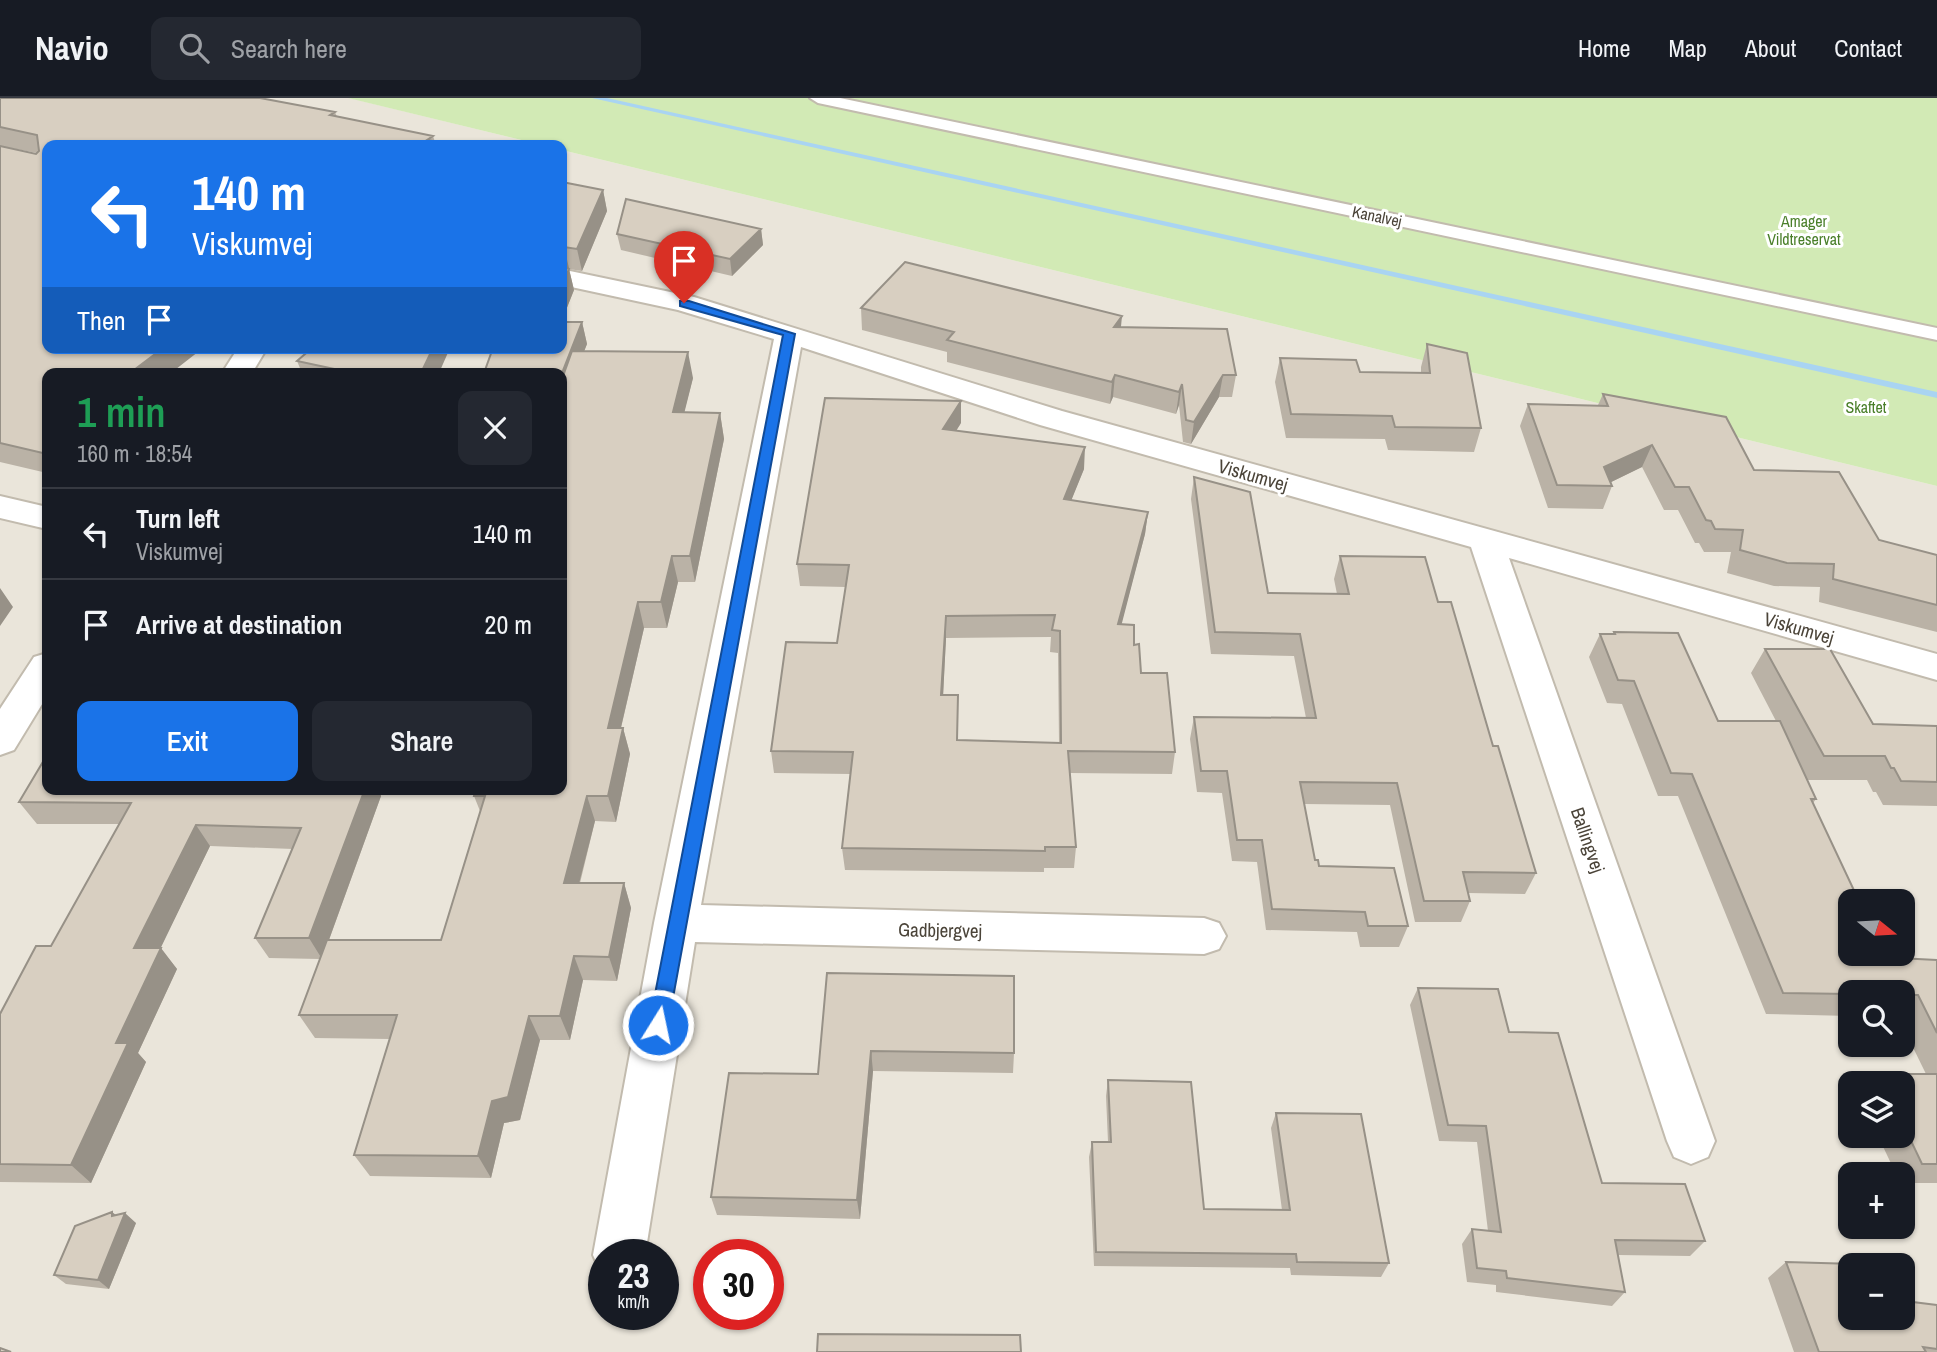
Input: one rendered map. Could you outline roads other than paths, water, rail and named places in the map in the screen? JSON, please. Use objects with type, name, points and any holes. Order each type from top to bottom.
[{"type":"street","name":"Viskumvej","points":[[570,279],[684,303],[1051,418],[1937,667]]},
{"type":"street","points":[[622,1239],[676,923],[789,334]]},
{"type":"street","points":[[0,507],[42,517]]},
{"type":"street","name":"Ballingvej","points":[[1485,539],[1691,1141]]},
{"type":"street","points":[[0,740],[42,674]]},
{"type":"street","name":"Gadbjergvej","points":[[676,923],[1204,936]]},
{"type":"lane","name":"Kanalvej","points":[[818,98],[1937,334]]},
{"type":"waterway","points":[[596,98],[1937,395]]},
{"type":"park label","name":"Amager Vildtreservat","points":[[1804,230]]},
{"type":"park label","name":"Skaftet","points":[[1866,407]]}]
